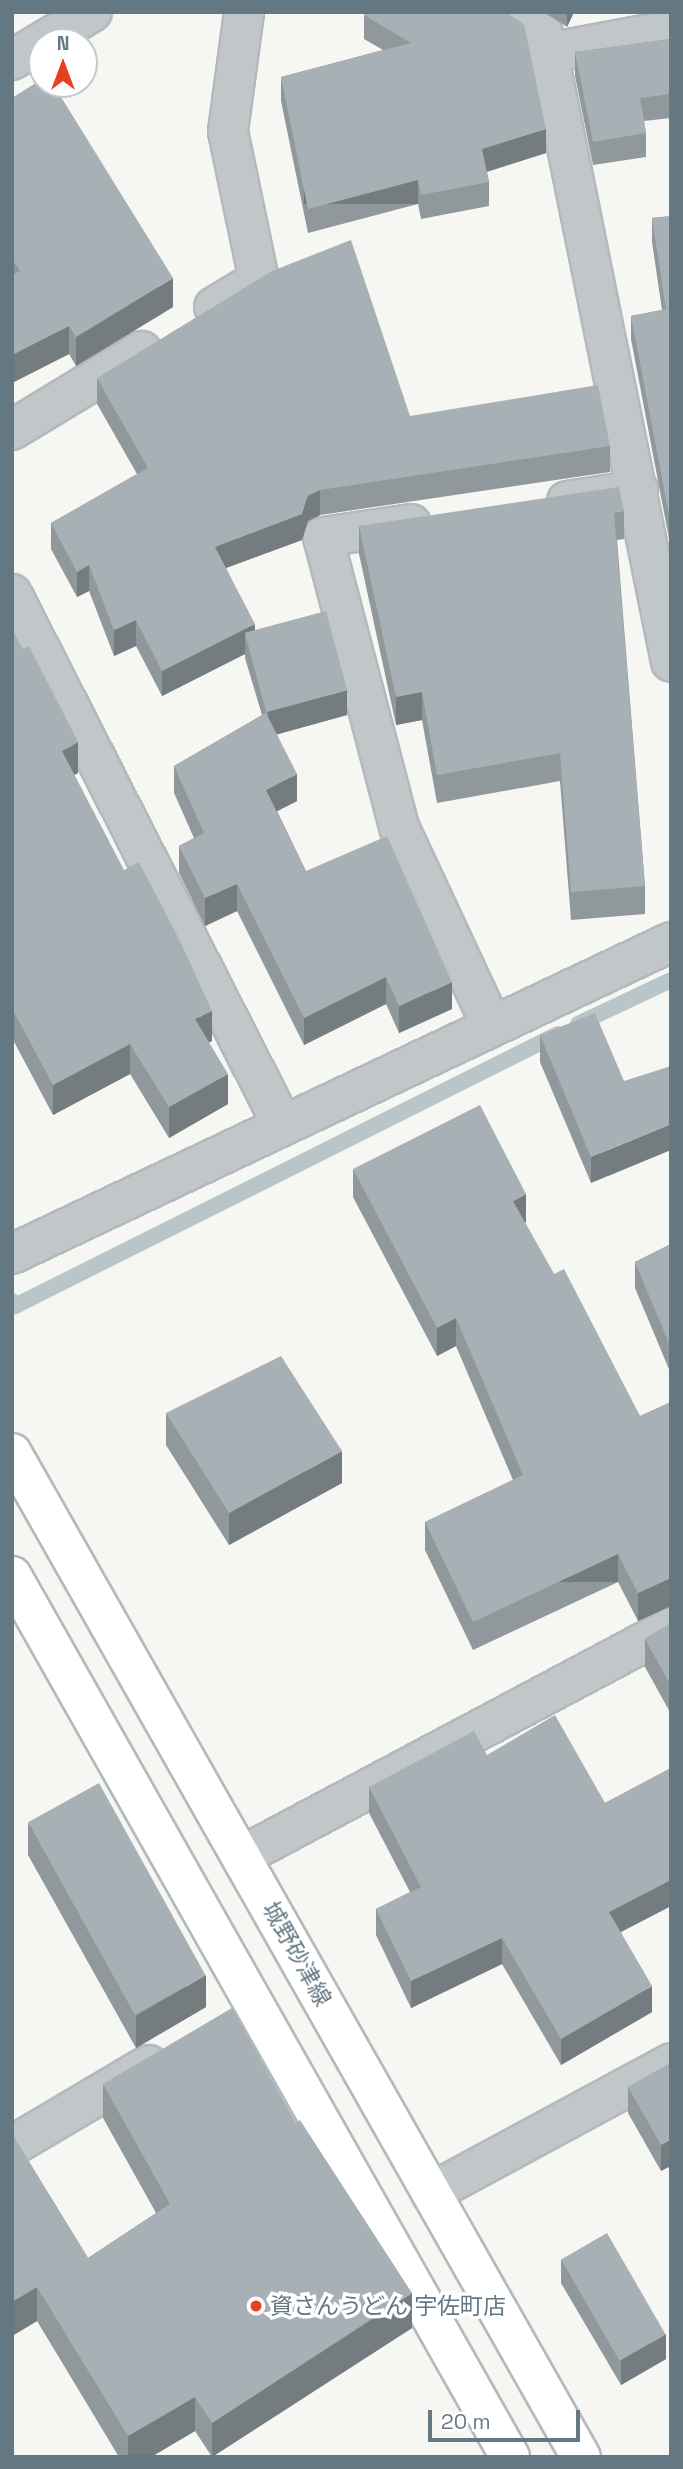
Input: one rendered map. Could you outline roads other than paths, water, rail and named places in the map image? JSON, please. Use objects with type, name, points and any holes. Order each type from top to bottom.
[{"type":"main road","name":"城野砂津線","points":[[12,1453],[581,2457]]},
{"type":"main road","points":[[12,1576],[256,2003],[510,2457]]},
{"type":"street","points":[[12,60],[92,12]]},
{"type":"street","points":[[12,430],[259,280],[228,131],[244,12]]},
{"type":"street","points":[[504,12],[543,34],[548,53],[671,662]]},
{"type":"street","points":[[548,53],[671,30]]},
{"type":"street","points":[[528,506],[638,490]]},
{"type":"street","points":[[446,519],[323,537],[398,827],[492,1026]]},
{"type":"street","points":[[12,594],[282,1124]]},
{"type":"street","points":[[12,1254],[671,942]]},
{"type":"street","points":[[242,1856],[671,1628]]},
{"type":"street","points":[[221,2023],[256,2003]]},
{"type":"street","points":[[12,2146],[186,2043]]},
{"type":"street","points":[[431,2193],[671,2063]]},
{"type":"waterway","points":[[578,1024],[671,980]]},
{"type":"waterway","points":[[12,1301],[15,1306],[558,1034]]},
{"type":"place","name":"資さんうどん 宇佐町店","points":[[256,2306]]}]
